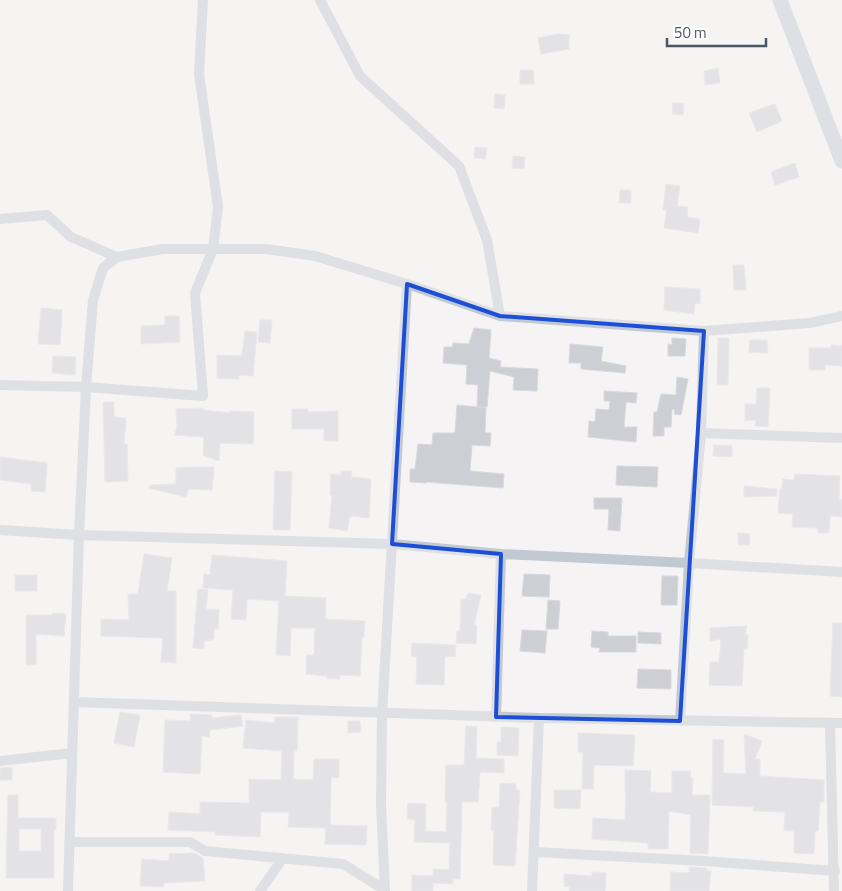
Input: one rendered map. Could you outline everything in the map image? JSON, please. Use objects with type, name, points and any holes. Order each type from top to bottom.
[{"type":"street","points":[[0,385],[86,387],[203,396],[195,294],[213,248],[218,207],[199,74],[203,0]]},
{"type":"street","points":[[320,0],[360,76],[459,166],[487,240],[500,316]]},
{"type":"street","points":[[780,0],[836,129],[842,161]]},
{"type":"street","points":[[0,219],[47,215],[71,238],[117,257]]},
{"type":"street","points":[[68,891],[79,535],[86,387],[95,289],[103,268],[117,257],[162,249],[213,248],[266,249],[315,256],[407,284],[500,316],[704,331],[810,323],[842,316]]},
{"type":"street","points":[[385,890],[381,805],[382,714],[407,284]]},
{"type":"street","points":[[680,721],[689,563],[701,433],[704,331]]},
{"type":"street","points":[[701,433],[842,438]]},
{"type":"street","points":[[0,530],[79,535],[392,544],[501,554],[842,572]]},
{"type":"street","points":[[496,717],[501,554]]},
{"type":"street","points":[[74,702],[382,714],[842,723]]},
{"type":"street","points":[[532,891],[539,718]]},
{"type":"street","points":[[830,723],[834,891]]},
{"type":"street","points":[[0,761],[72,753]]},
{"type":"street","points":[[69,842],[190,842],[206,851],[343,864],[385,890]]},
{"type":"street","points":[[534,852],[704,861],[835,871]]},
{"type":"street","points":[[260,891],[283,858]]},
{"type":"highlighted area","points":[[407,284],[500,316],[704,331],[680,721],[496,717],[501,554],[392,544]]},
{"type":"building","points":[[558,34],[569,35],[569,49],[541,54],[538,38]]},
{"type":"building","points":[[718,68],[720,83],[705,85],[704,71]]},
{"type":"building","points":[[520,70],[533,70],[534,84],[520,84]]},
{"type":"building","points":[[495,94],[505,95],[504,109],[494,108]]},
{"type":"building","points":[[673,103],[684,103],[683,115],[672,114]]},
{"type":"building","points":[[775,104],[782,121],[757,132],[749,113]]},
{"type":"building","points":[[475,147],[487,148],[485,159],[474,158]]},
{"type":"building","points":[[513,156],[525,157],[524,169],[512,168]]},
{"type":"building","points":[[795,163],[799,177],[775,185],[771,172]]},
{"type":"building","points":[[666,184],[680,186],[677,206],[688,207],[687,217],[700,219],[698,233],[664,228],[667,210],[663,210]]},
{"type":"building","points":[[620,190],[631,190],[631,203],[619,203]]},
{"type":"building","points":[[733,265],[744,265],[746,290],[734,290]]},
{"type":"building","points":[[665,287],[700,289],[700,304],[695,303],[694,314],[664,310]]},
{"type":"building","points":[[41,308],[62,310],[60,345],[38,344]]},
{"type":"building","points":[[165,316],[179,316],[180,342],[141,344],[141,326],[165,325]]},
{"type":"building","points":[[260,320],[272,320],[270,343],[258,342]]},
{"type":"building","points":[[474,328],[491,330],[489,358],[501,361],[500,367],[538,369],[537,391],[513,390],[514,377],[490,371],[487,407],[477,407],[478,385],[466,384],[467,365],[443,363],[444,347],[452,347],[453,343],[469,344]]},
{"type":"building","points":[[245,331],[257,332],[253,376],[239,375],[239,379],[217,378],[217,355],[242,356]]},
{"type":"building","points":[[672,338],[686,339],[685,356],[668,356],[668,344],[672,345]]},
{"type":"building","points":[[718,338],[729,338],[728,385],[717,385]]},
{"type":"building","points":[[750,340],[767,340],[768,353],[749,352]]},
{"type":"building","points":[[570,344],[603,347],[601,361],[626,366],[625,373],[581,369],[581,363],[569,363]]},
{"type":"building","points":[[831,345],[842,346],[842,366],[825,365],[825,370],[809,370],[809,348],[831,348]]},
{"type":"building","points":[[53,356],[76,357],[75,375],[52,373]]},
{"type":"building","points":[[677,377],[688,379],[681,415],[674,414],[675,410],[672,409],[671,427],[664,427],[664,436],[653,436],[654,412],[657,412],[661,394],[676,395]]},
{"type":"building","points":[[757,388],[770,388],[768,427],[755,426],[756,420],[745,421],[745,404],[756,404]]},
{"type":"building","points":[[604,391],[637,393],[636,403],[626,402],[624,427],[637,427],[636,442],[588,437],[589,421],[595,422],[596,409],[609,410],[610,401],[604,401]]},
{"type":"building","points":[[103,402],[114,402],[114,417],[126,418],[124,444],[127,444],[128,481],[105,482]]},
{"type":"building","points":[[457,405],[486,408],[485,433],[491,433],[490,446],[472,445],[470,471],[504,474],[503,488],[410,482],[410,469],[415,469],[418,444],[432,445],[433,433],[455,433]]},
{"type":"building","points":[[203,408],[203,410],[230,413],[230,411],[254,412],[253,444],[220,443],[219,461],[203,455],[204,437],[174,435],[177,428],[176,409]]},
{"type":"building","points":[[292,409],[308,409],[308,412],[338,411],[338,441],[324,441],[324,429],[292,429]]},
{"type":"building","points":[[714,445],[732,446],[732,457],[713,456]]},
{"type":"building","points":[[0,457],[47,463],[45,492],[31,491],[31,484],[0,480]]},
{"type":"building","points":[[617,466],[658,467],[657,487],[616,485]]},
{"type":"building","points":[[214,467],[212,490],[188,489],[186,497],[149,488],[150,485],[176,484],[176,468]]},
{"type":"building","points":[[275,471],[292,472],[290,530],[273,530]]},
{"type":"building","points":[[341,471],[352,471],[351,477],[371,479],[369,518],[350,516],[347,531],[329,528],[332,495],[330,495],[331,474],[341,475]]},
{"type":"building","points":[[795,474],[840,476],[839,500],[842,500],[842,517],[830,516],[829,533],[818,533],[818,528],[792,527],[793,514],[778,513],[780,489],[782,489],[783,479],[794,480]]},
{"type":"building","points":[[744,486],[777,489],[777,496],[744,497]]},
{"type":"building","points":[[594,498],[622,498],[620,531],[608,530],[609,509],[594,509]]},
{"type":"building","points":[[738,533],[750,534],[749,545],[738,545]]},
{"type":"building","points":[[144,554],[172,558],[167,591],[176,591],[176,663],[161,662],[163,638],[101,636],[101,619],[129,620],[128,594],[138,594]]},
{"type":"building","points":[[212,555],[287,561],[285,596],[326,598],[325,619],[365,621],[364,637],[362,637],[360,676],[340,675],[340,679],[306,674],[307,655],[314,655],[315,628],[291,628],[290,656],[276,655],[279,601],[247,599],[246,620],[231,619],[233,590],[203,588],[204,574],[210,575]]},
{"type":"building","points":[[524,574],[550,575],[549,597],[522,596]]},
{"type":"building","points":[[15,575],[37,575],[37,591],[15,591]]},
{"type":"building","points":[[662,576],[678,576],[677,605],[661,605]]},
{"type":"building","points":[[198,589],[208,590],[206,609],[219,610],[218,629],[214,628],[214,639],[212,641],[204,641],[204,649],[193,648]]},
{"type":"building","points":[[468,593],[481,595],[474,625],[477,625],[476,644],[456,643],[457,631],[460,631],[461,599],[466,599]]},
{"type":"building","points":[[548,600],[560,601],[558,629],[546,629]]},
{"type":"building","points":[[53,613],[66,614],[64,636],[36,634],[36,664],[26,665],[26,615],[52,615]]},
{"type":"building","points":[[833,623],[842,623],[842,697],[830,696]]},
{"type":"building","points":[[747,626],[745,635],[748,635],[747,649],[744,649],[742,686],[709,685],[710,662],[719,662],[721,639],[710,641],[710,628]]},
{"type":"building","points":[[522,630],[547,631],[545,653],[520,651]]},
{"type":"building","points":[[592,631],[608,632],[608,636],[636,636],[636,652],[599,652],[600,648],[591,647]]},
{"type":"building","points":[[638,632],[661,633],[661,644],[638,643]]},
{"type":"building","points":[[412,643],[456,645],[455,657],[445,656],[444,685],[416,684],[417,657],[411,656]]},
{"type":"building","points":[[638,669],[671,670],[671,689],[637,688]]},
{"type":"building","points":[[120,712],[140,715],[134,747],[114,743]]},
{"type":"building","points":[[190,714],[212,715],[212,718],[241,715],[243,726],[210,730],[209,737],[202,736],[200,774],[163,772],[165,720],[190,721]]},
{"type":"building","points":[[275,717],[298,717],[297,751],[294,751],[293,779],[313,780],[314,759],[339,759],[339,778],[331,777],[330,825],[367,826],[366,845],[325,844],[326,828],[288,827],[289,812],[261,812],[260,837],[215,835],[215,832],[168,830],[169,812],[200,814],[200,802],[249,803],[249,779],[281,780],[282,751],[243,748],[246,720],[275,723]]},
{"type":"building","points":[[348,721],[360,721],[361,732],[348,733]]},
{"type":"building","points":[[466,726],[477,727],[476,758],[504,759],[504,773],[480,772],[478,802],[462,802],[460,879],[453,879],[453,884],[433,883],[433,891],[412,891],[412,875],[433,876],[433,869],[449,870],[450,843],[414,842],[415,820],[407,819],[408,803],[426,804],[425,831],[446,832],[446,765],[464,765]]},
{"type":"building","points":[[501,727],[519,728],[518,756],[497,755],[497,742],[501,742]]},
{"type":"building","points":[[578,733],[635,735],[633,766],[594,765],[593,789],[582,789],[583,752],[578,752]]},
{"type":"building","points":[[744,734],[762,741],[755,759],[760,759],[760,776],[824,780],[824,802],[820,802],[818,831],[815,831],[814,854],[794,853],[794,831],[784,830],[785,812],[753,811],[754,807],[712,805],[713,739],[724,740],[723,773],[746,774]]},
{"type":"building","points":[[12,767],[12,780],[0,780],[0,768]]},
{"type":"building","points":[[625,770],[651,771],[650,792],[672,793],[672,771],[691,771],[690,778],[693,778],[692,795],[710,795],[708,854],[690,853],[691,815],[669,811],[668,849],[648,849],[648,843],[592,839],[593,818],[625,820]]},
{"type":"building","points":[[500,783],[516,784],[516,790],[520,790],[515,866],[493,865],[494,830],[491,830],[492,807],[499,807]]},
{"type":"building","points":[[554,790],[581,790],[580,809],[554,808]]},
{"type":"building","points":[[8,795],[18,795],[18,818],[56,818],[56,829],[54,829],[54,878],[6,878]],"holes":[[[19,829],[41,829],[41,851],[19,851]]]},
{"type":"building","points":[[195,853],[203,858],[205,881],[164,883],[163,887],[140,886],[142,859],[169,861],[169,854]]},
{"type":"building","points":[[689,867],[707,868],[707,871],[711,871],[709,891],[670,891],[671,872],[689,873]]},
{"type":"building","points":[[592,872],[606,873],[605,891],[569,891],[570,887],[564,886],[564,874],[592,876]]}]
